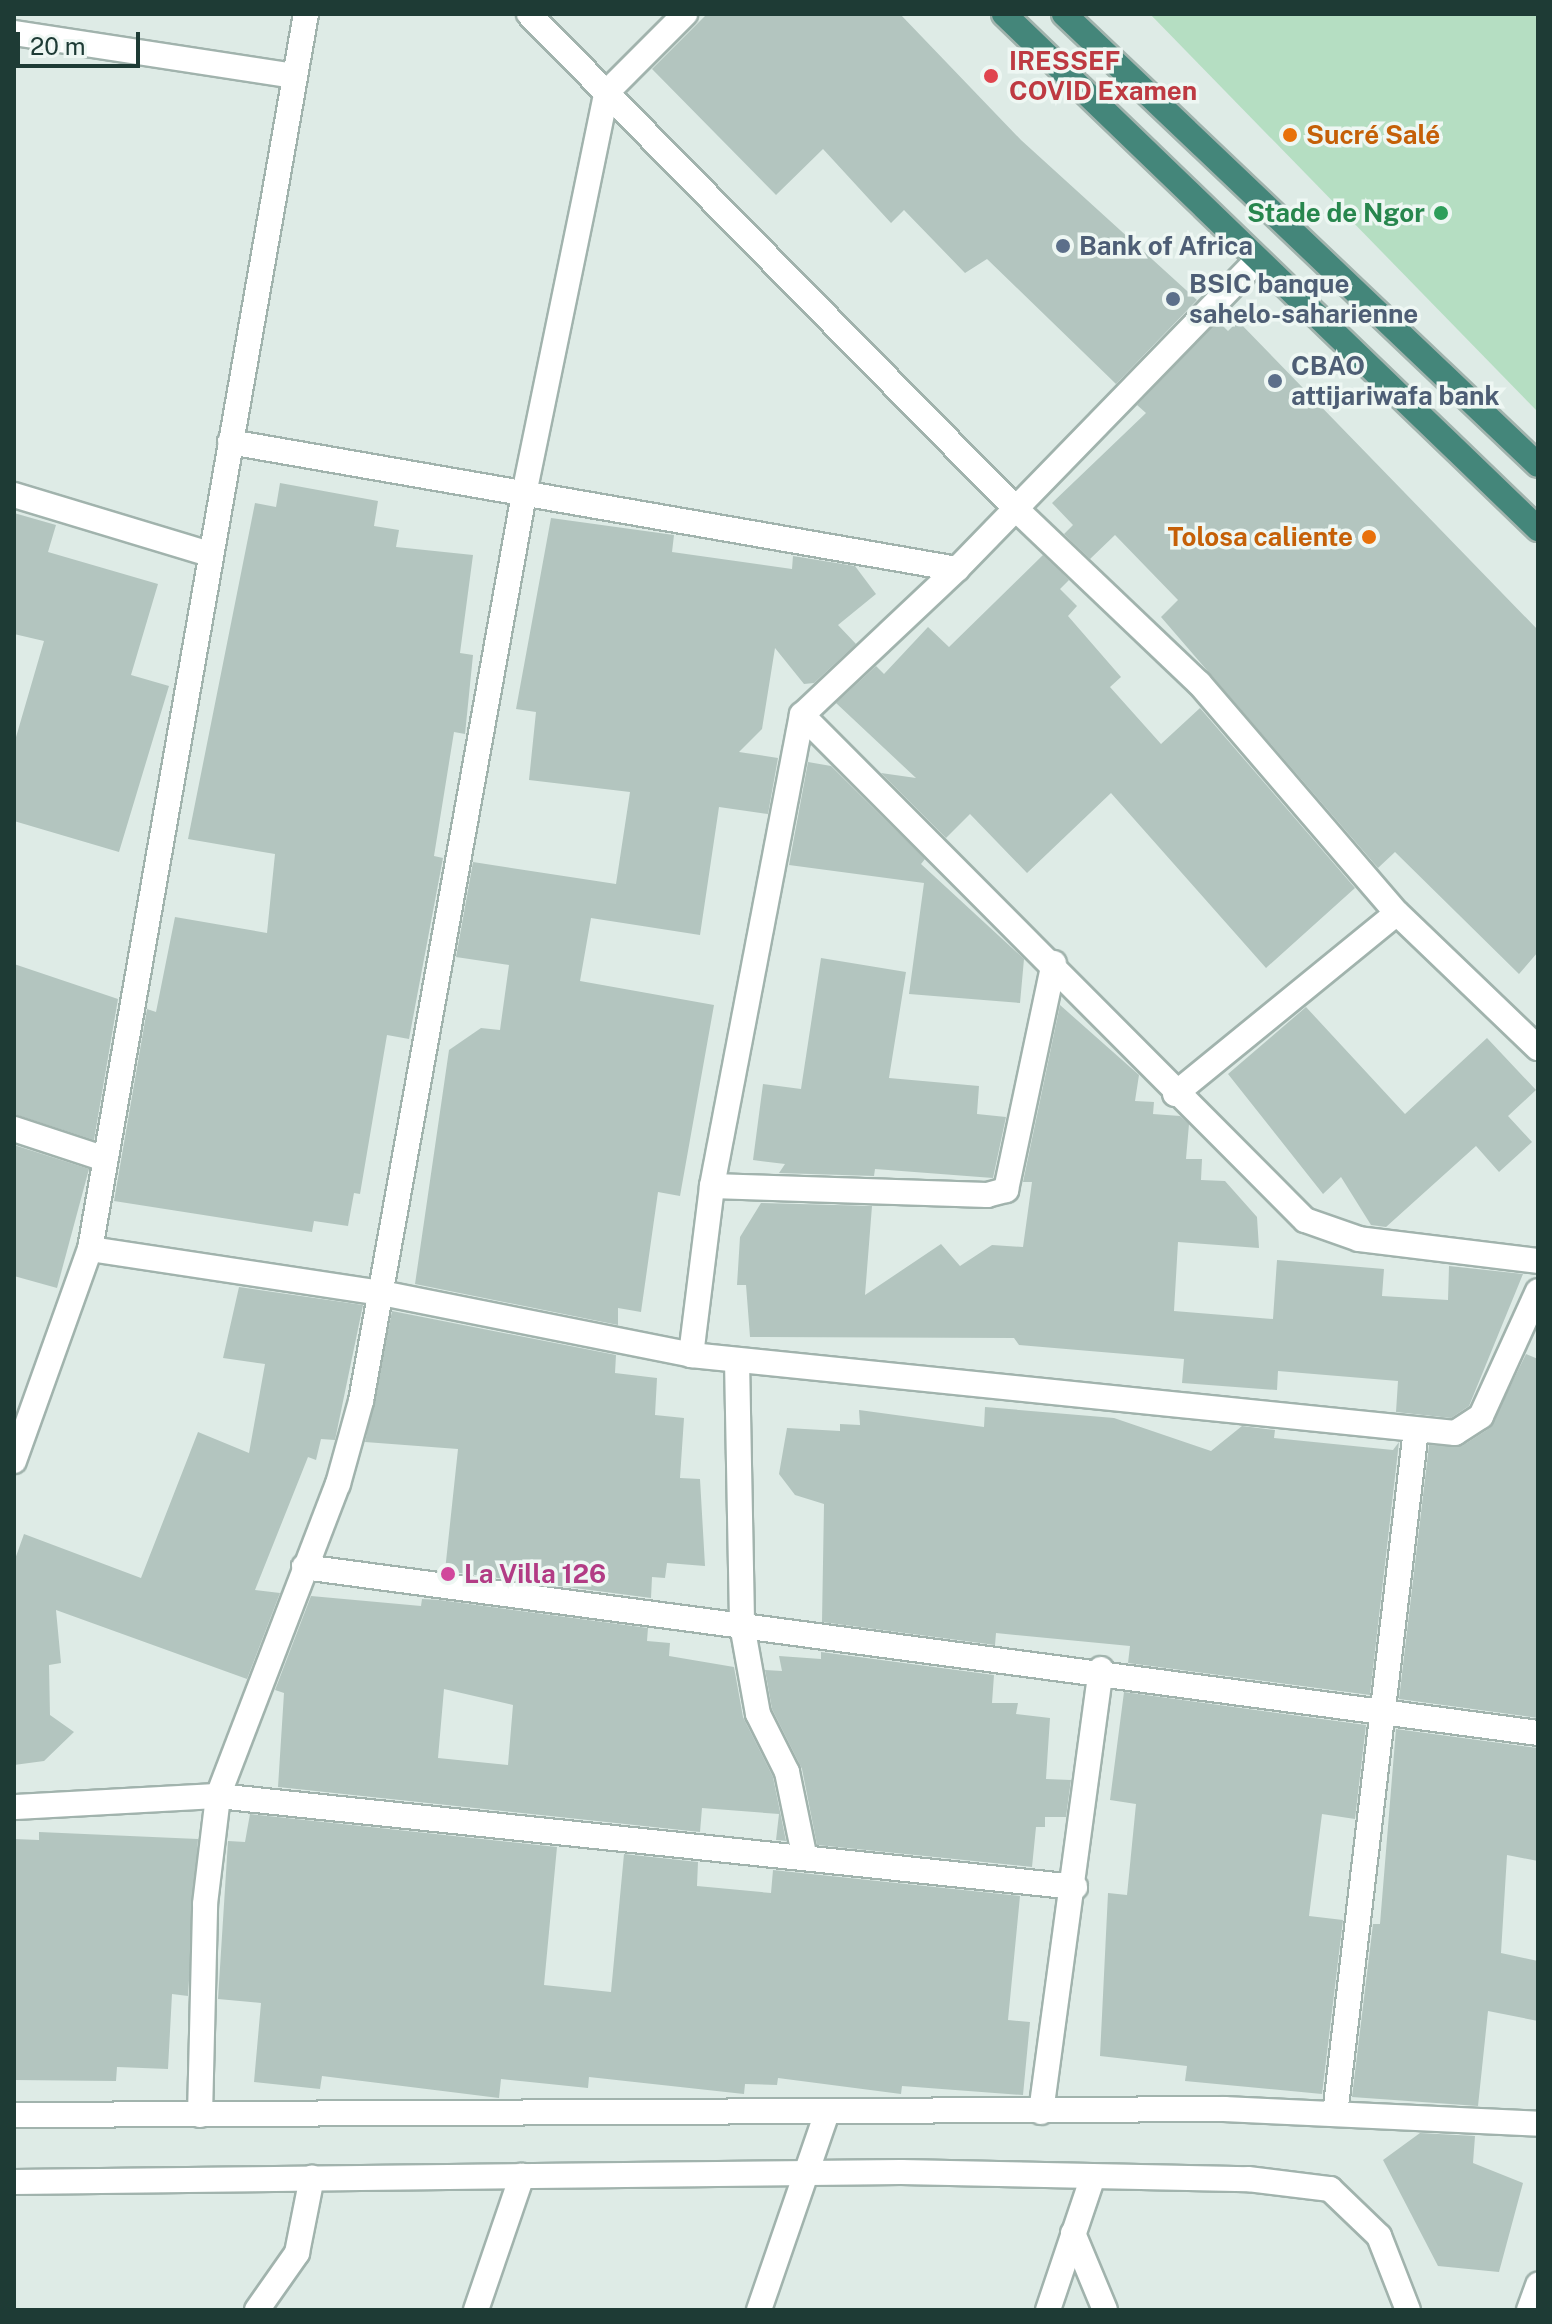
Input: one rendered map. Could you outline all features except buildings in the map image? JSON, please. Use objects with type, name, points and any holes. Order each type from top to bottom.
[{"type":"highway","points":[[1004,14],[1256,261],[1538,529]]},
{"type":"highway","points":[[1064,14],[1534,453]]},
{"type":"street","points":[[14,1461],[90,1249],[306,14]]},
{"type":"street","points":[[529,14],[1015,508],[1199,683],[1397,913],[1538,1048]]},
{"type":"street","points":[[200,2115],[205,1904],[218,1796],[338,1484],[382,1293],[524,494],[606,93],[685,14]]},
{"type":"street","points":[[14,33],[295,76]]},
{"type":"street","points":[[691,1355],[712,1186],[802,715],[957,569],[1256,261]]},
{"type":"street","points":[[230,442],[957,569]]},
{"type":"street","points":[[14,495],[210,554]]},
{"type":"street","points":[[802,715],[1054,963],[1175,1094],[1319,1228],[1538,1261]]},
{"type":"street","points":[[1175,1094],[1397,913]]},
{"type":"street","points":[[712,1186],[987,1195],[1006,1190],[1054,963]]},
{"type":"street","points":[[14,1129],[105,1159]]},
{"type":"street","points":[[90,1249],[382,1293],[691,1355],[1455,1433],[1481,1416],[1538,1291]]},
{"type":"street","points":[[737,1360],[742,1625],[758,1714],[787,1772],[804,1854]]},
{"type":"street","points":[[1335,2114],[1379,1707],[1416,1430]]},
{"type":"street","points":[[304,1567],[1101,1669],[1379,1707],[1538,1733]]},
{"type":"street","points":[[1041,2112],[1075,1887],[1101,1669]]},
{"type":"street","points":[[14,1807],[218,1796],[804,1854],[1075,1887]]},
{"type":"street","points":[[14,2115],[1041,2112],[1335,2114],[1538,2124]]},
{"type":"street","points":[[759,2310],[826,2115]]},
{"type":"street","points":[[476,2310],[522,2176]]},
{"type":"street","points":[[1048,2310],[1093,2176]]},
{"type":"street","points":[[14,2182],[312,2177],[1093,2176],[1330,2189],[1379,2236],[1408,2310]]},
{"type":"street","points":[[257,2310],[297,2253],[312,2177]]},
{"type":"street","points":[[1073,2233],[1105,2310]]},
{"type":"street","points":[[1529,2310],[1538,2285]]},
{"type":"green space","name":"Stade de Ngor","points":[[1150,14],[1538,14],[1538,412]]},
{"type":"place","name":"IRESSEF COVID Examen","points":[[991,76]]},
{"type":"place","name":"Sucré Salé","points":[[1290,135]]},
{"type":"place","name":"Stade de Ngor","points":[[1441,213]]},
{"type":"place","name":"Bank of Africa","points":[[1063,246]]},
{"type":"place","name":"BSIC banque sahelo-saharienne","points":[[1173,299]]},
{"type":"place","name":"CBAO attijariwafa bank","points":[[1275,381]]},
{"type":"place","name":"Tolosa caliente","points":[[1369,537]]},
{"type":"place","name":"La Villa 126","points":[[448,1574]]}]
